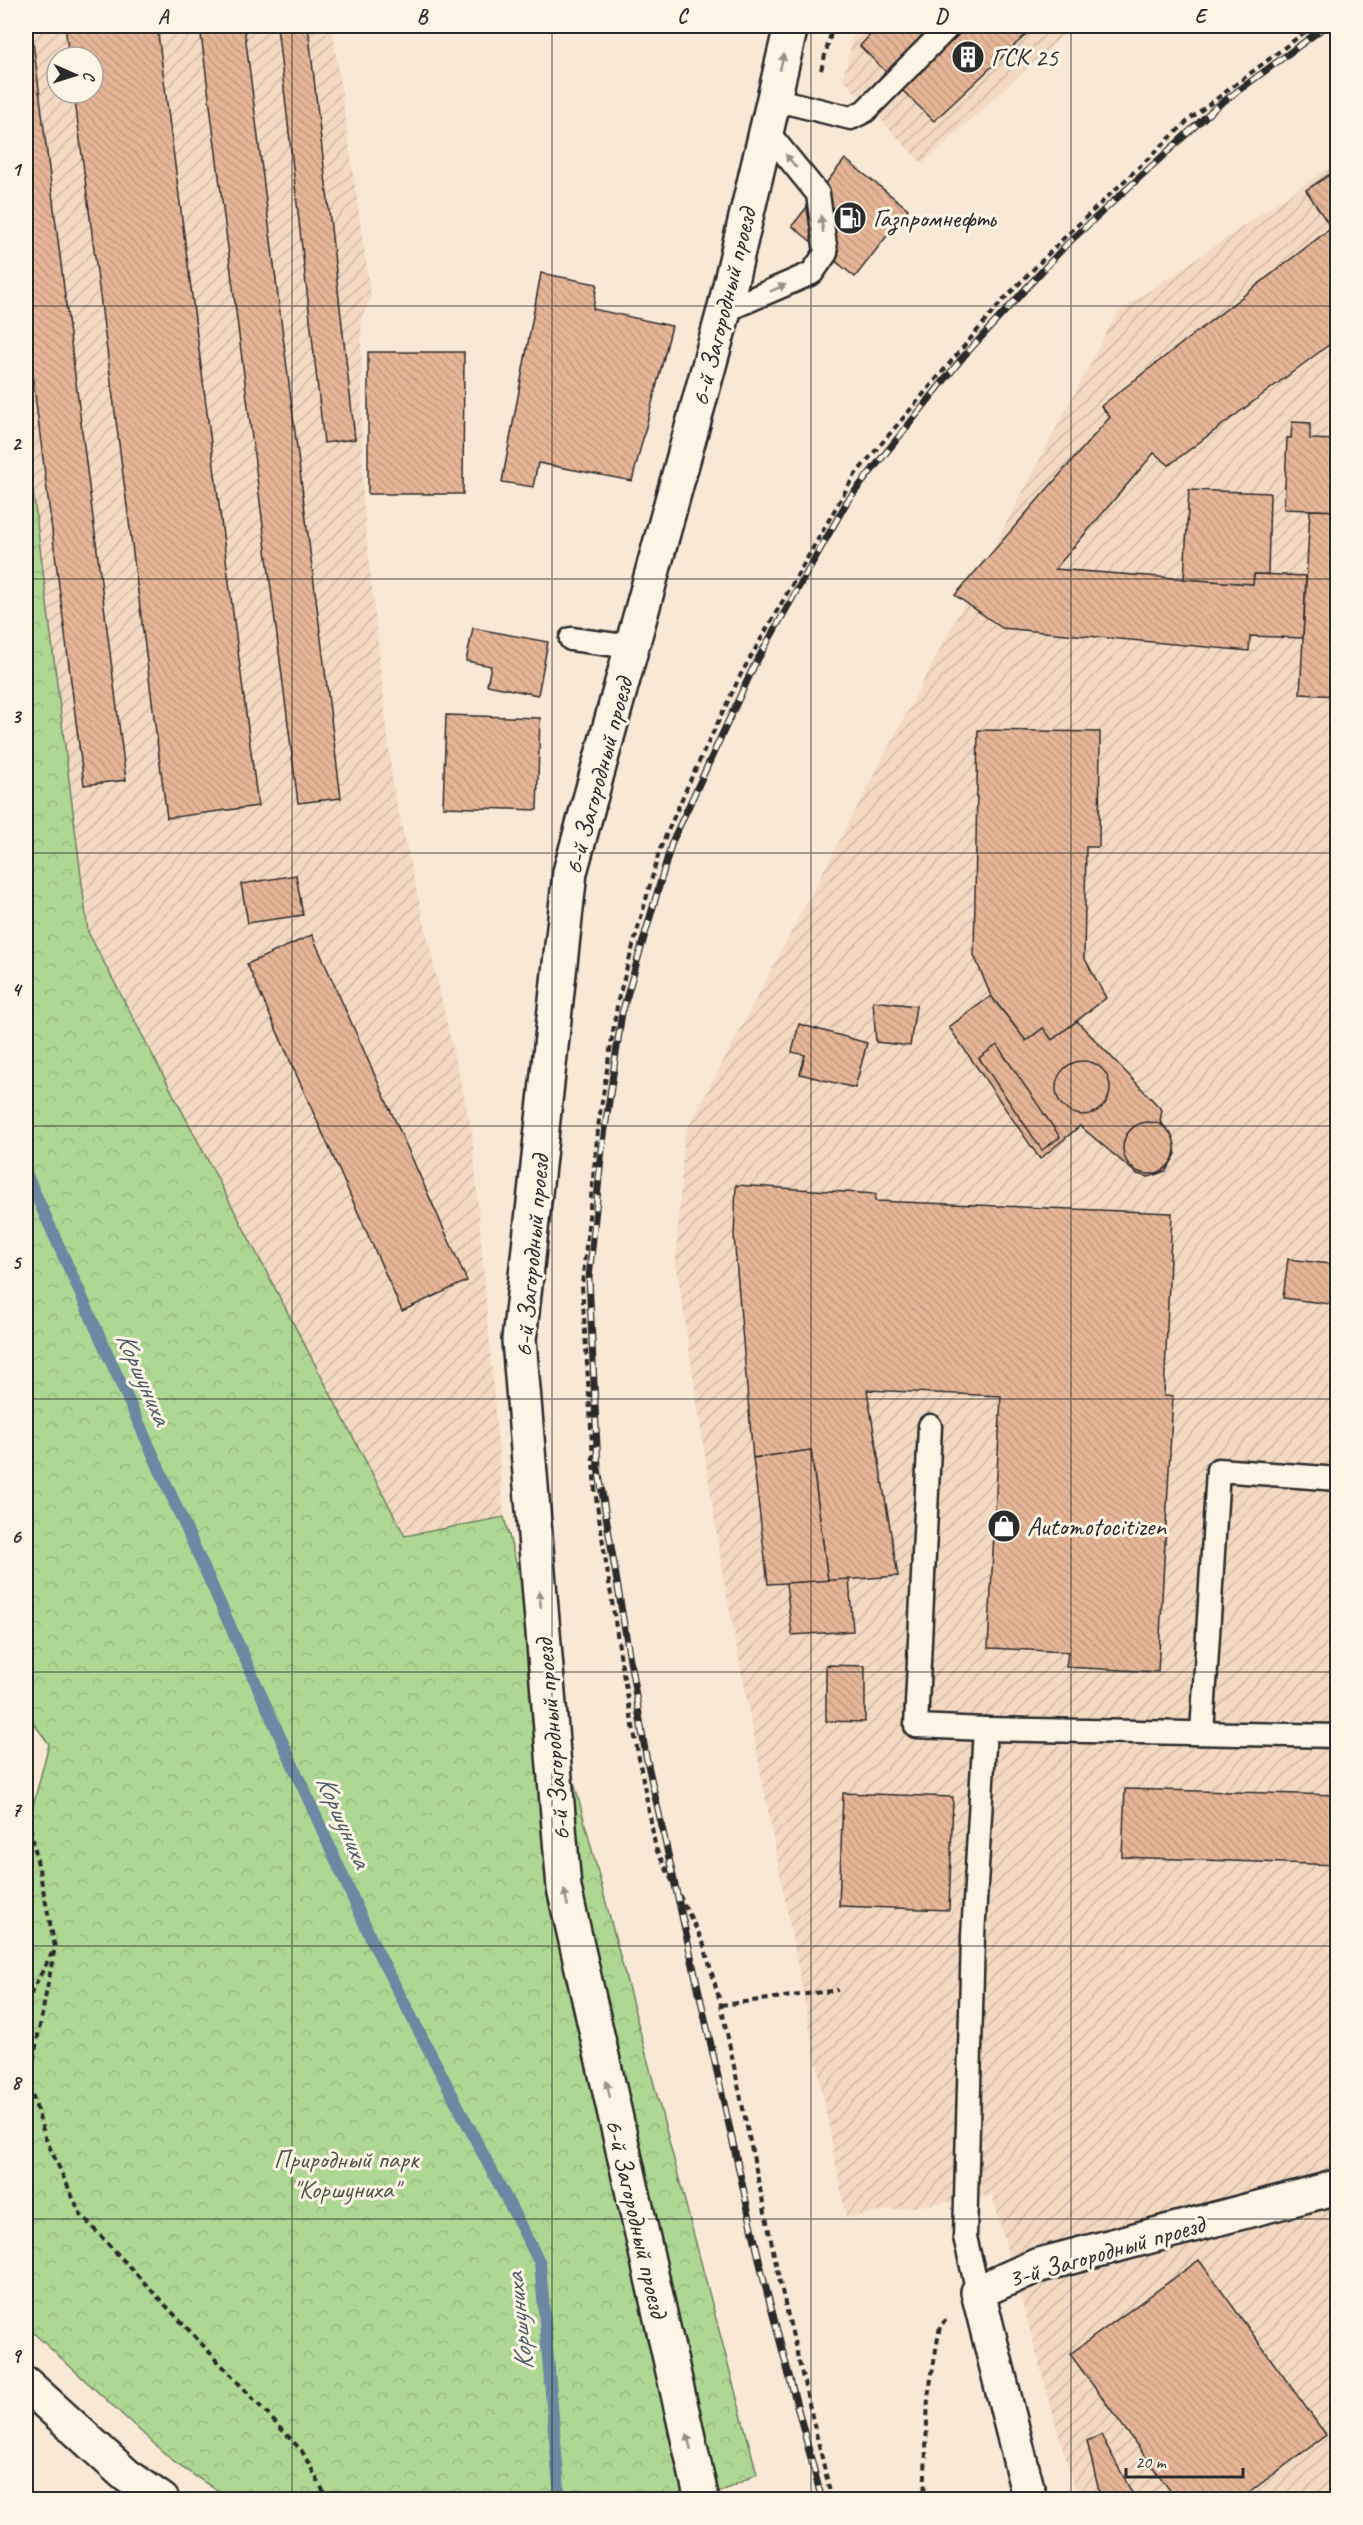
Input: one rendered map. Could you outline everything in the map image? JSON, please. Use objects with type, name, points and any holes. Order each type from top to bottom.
[{"type":"street","name":"6-й Загородный проезд","points":[[702,2499],[564,1888],[519,1340],[570,872],[724,311],[791,26]]},
{"type":"street","name":"3-й Загородный проезд","points":[[1030,2499],[978,2292],[1036,2266],[1338,2187]]},
{"type":"street","points":[[26,2384],[126,2475],[162,2499]]},
{"type":"lane","points":[[769,114],[850,118],[865,111],[949,26]]},
{"type":"lane","points":[[724,311],[812,273],[826,253],[818,194],[769,114]]},
{"type":"lane","points":[[571,639],[632,647]]},
{"type":"lane","points":[[930,1426],[916,1726],[1338,1736]]},
{"type":"lane","points":[[1202,1733],[1218,1470],[1338,1479]]},
{"type":"lane","points":[[978,2292],[965,2236],[973,1936],[986,1729]]},
{"type":"path","points":[[832,2499],[779,2278],[721,2005],[703,1942],[656,1849],[623,1673],[595,1491],[582,1286],[599,1120],[618,1000],[660,849],[741,674],[854,476],[1004,299],[1064,238],[1191,118],[1314,26]]},
{"type":"path","points":[[26,1807],[56,1947],[29,2084],[45,2137],[81,2215],[302,2451],[328,2499]]},
{"type":"path","points":[[26,2015],[32,1991],[56,1947]]},
{"type":"path","points":[[721,2005],[838,1990]]},
{"type":"path","points":[[924,2499],[928,2397],[940,2326],[978,2292]]},
{"type":"shaded area","points":[[26,26],[332,26],[371,297],[361,318],[363,501],[393,788],[472,1132],[504,1517],[405,1536],[88,932],[26,435]]},
{"type":"shaded area","points":[[856,26],[1073,26],[922,164],[843,79]]},
{"type":"shaded area","points":[[1337,162],[1337,2499],[1077,2499],[992,2195],[846,2217],[723,1576],[676,1261],[684,1136],[1117,313]]},
{"type":"green space","name":"Природный парк \"Коршуниха\"","points":[[26,435],[88,932],[405,1536],[504,1517],[757,2474],[706,2499],[230,2499],[175,2463],[26,2326],[26,1833],[49,1744],[26,1713]]},
{"type":"building","points":[[26,26],[31,26],[126,780],[84,785],[26,323]]},
{"type":"building","points":[[65,26],[157,26],[258,806],[167,818],[76,105],[105,105],[105,45],[67,45]]},
{"type":"building","points":[[200,26],[244,26],[341,798],[298,803]]},
{"type":"building","points":[[277,26],[308,26],[355,439],[324,443]]},
{"type":"building","name":"ГСК 25","points":[[878,26],[934,26],[889,75],[860,46]]},
{"type":"building","name":"ГСК 25","points":[[968,26],[1035,26],[934,121],[900,88]]},
{"type":"building","name":"Газпромнефть","points":[[845,159],[908,209],[855,277],[792,226]]},
{"type":"building","points":[[1338,169],[1338,338],[1169,465],[1154,453],[1055,569],[1253,584],[1254,574],[1306,576],[1303,638],[1250,636],[1249,651],[1002,628],[955,595],[1110,417],[1101,406],[1331,228],[1306,190]]},
{"type":"building","points":[[541,273],[597,284],[593,309],[672,326],[632,481],[538,463],[533,487],[502,482]]},
{"type":"building","points":[[368,352],[464,352],[463,494],[368,494]]},
{"type":"building","points":[[1292,422],[1310,423],[1310,439],[1338,440],[1338,511],[1284,509],[1287,438],[1291,438]]},
{"type":"building","points":[[1189,490],[1270,493],[1268,574],[1254,574],[1253,584],[1184,579]]},
{"type":"building","points":[[1310,510],[1338,511],[1338,696],[1300,694]]},
{"type":"building","points":[[473,628],[548,642],[538,695],[487,685],[491,666],[466,661]]},
{"type":"building","points":[[446,715],[540,718],[537,810],[443,807]]},
{"type":"building","points":[[978,730],[1100,732],[1099,847],[1086,847],[1084,957],[1106,998],[1052,1040],[1043,1028],[1026,1041],[991,996],[974,955]]},
{"type":"building","points":[[296,875],[303,915],[248,923],[241,884]]},
{"type":"building","points":[[312,935],[467,1281],[402,1311],[247,964]]},
{"type":"building","points":[[991,996],[1026,1041],[1043,1028],[1052,1040],[1077,1021],[1162,1110],[1160,1121],[1172,1136],[1176,1154],[1166,1171],[1149,1177],[1137,1174],[1080,1126],[1040,1159],[949,1027]]},
{"type":"building","points":[[873,1001],[916,1006],[910,1046],[876,1042]]},
{"type":"building","points":[[799,1024],[867,1043],[855,1088],[800,1074],[805,1055],[792,1052]]},
{"type":"building","points":[[997,1045],[1060,1137],[1042,1150],[979,1058]]},
{"type":"building","points":[[1083,1061],[1093,1063],[1102,1069],[1108,1078],[1110,1088],[1108,1098],[1102,1107],[1093,1113],[1083,1115],[1073,1113],[1064,1107],[1058,1098],[1056,1088],[1058,1078],[1064,1069],[1073,1063]]},
{"type":"building","points":[[1149,1122],[1159,1124],[1167,1130],[1173,1138],[1175,1148],[1173,1158],[1167,1166],[1159,1172],[1149,1174],[1139,1172],[1131,1166],[1125,1158],[1123,1148],[1125,1138],[1131,1130],[1139,1124]]},
{"type":"building","points":[[736,1185],[876,1194],[875,1201],[1172,1213],[1164,1396],[1173,1396],[1158,1672],[1066,1667],[1068,1652],[988,1648],[1001,1396],[867,1390],[898,1576],[828,1581],[811,1450],[753,1458],[734,1236]]},
{"type":"building","points":[[1288,1259],[1338,1265],[1338,1305],[1283,1298]]},
{"type":"building","points":[[811,1450],[828,1581],[768,1584],[753,1458]]},
{"type":"building","points":[[849,1579],[853,1631],[792,1635],[786,1583]]},
{"type":"building","points":[[826,1665],[865,1666],[865,1722],[826,1721]]},
{"type":"building","points":[[1125,1789],[1338,1795],[1338,1865],[1122,1857]]},
{"type":"building","points":[[843,1793],[953,1797],[949,1910],[839,1906]]},
{"type":"building","points":[[1199,2260],[1326,2435],[1239,2500],[1177,2500],[1070,2354]]},
{"type":"building","points":[[1101,2435],[1136,2500],[1101,2500],[1087,2441]]},
{"type":"waterway","name":"Коршуниха","points":[[26,1173],[374,1945],[540,2263],[560,2500]]},
{"type":"railway","points":[[822,2500],[764,2281],[646,1756],[598,1468],[589,1278],[602,1149],[622,1013],[672,842],[754,666],[848,500],[963,357],[1066,245],[1216,107],[1326,26]]},
{"type":"place","name":"ГСК 25","points":[[968,57]]},
{"type":"place","name":"Газпромнефть","points":[[850,218]]},
{"type":"place","name":"Automotocitizen","points":[[1004,1526]]}]
